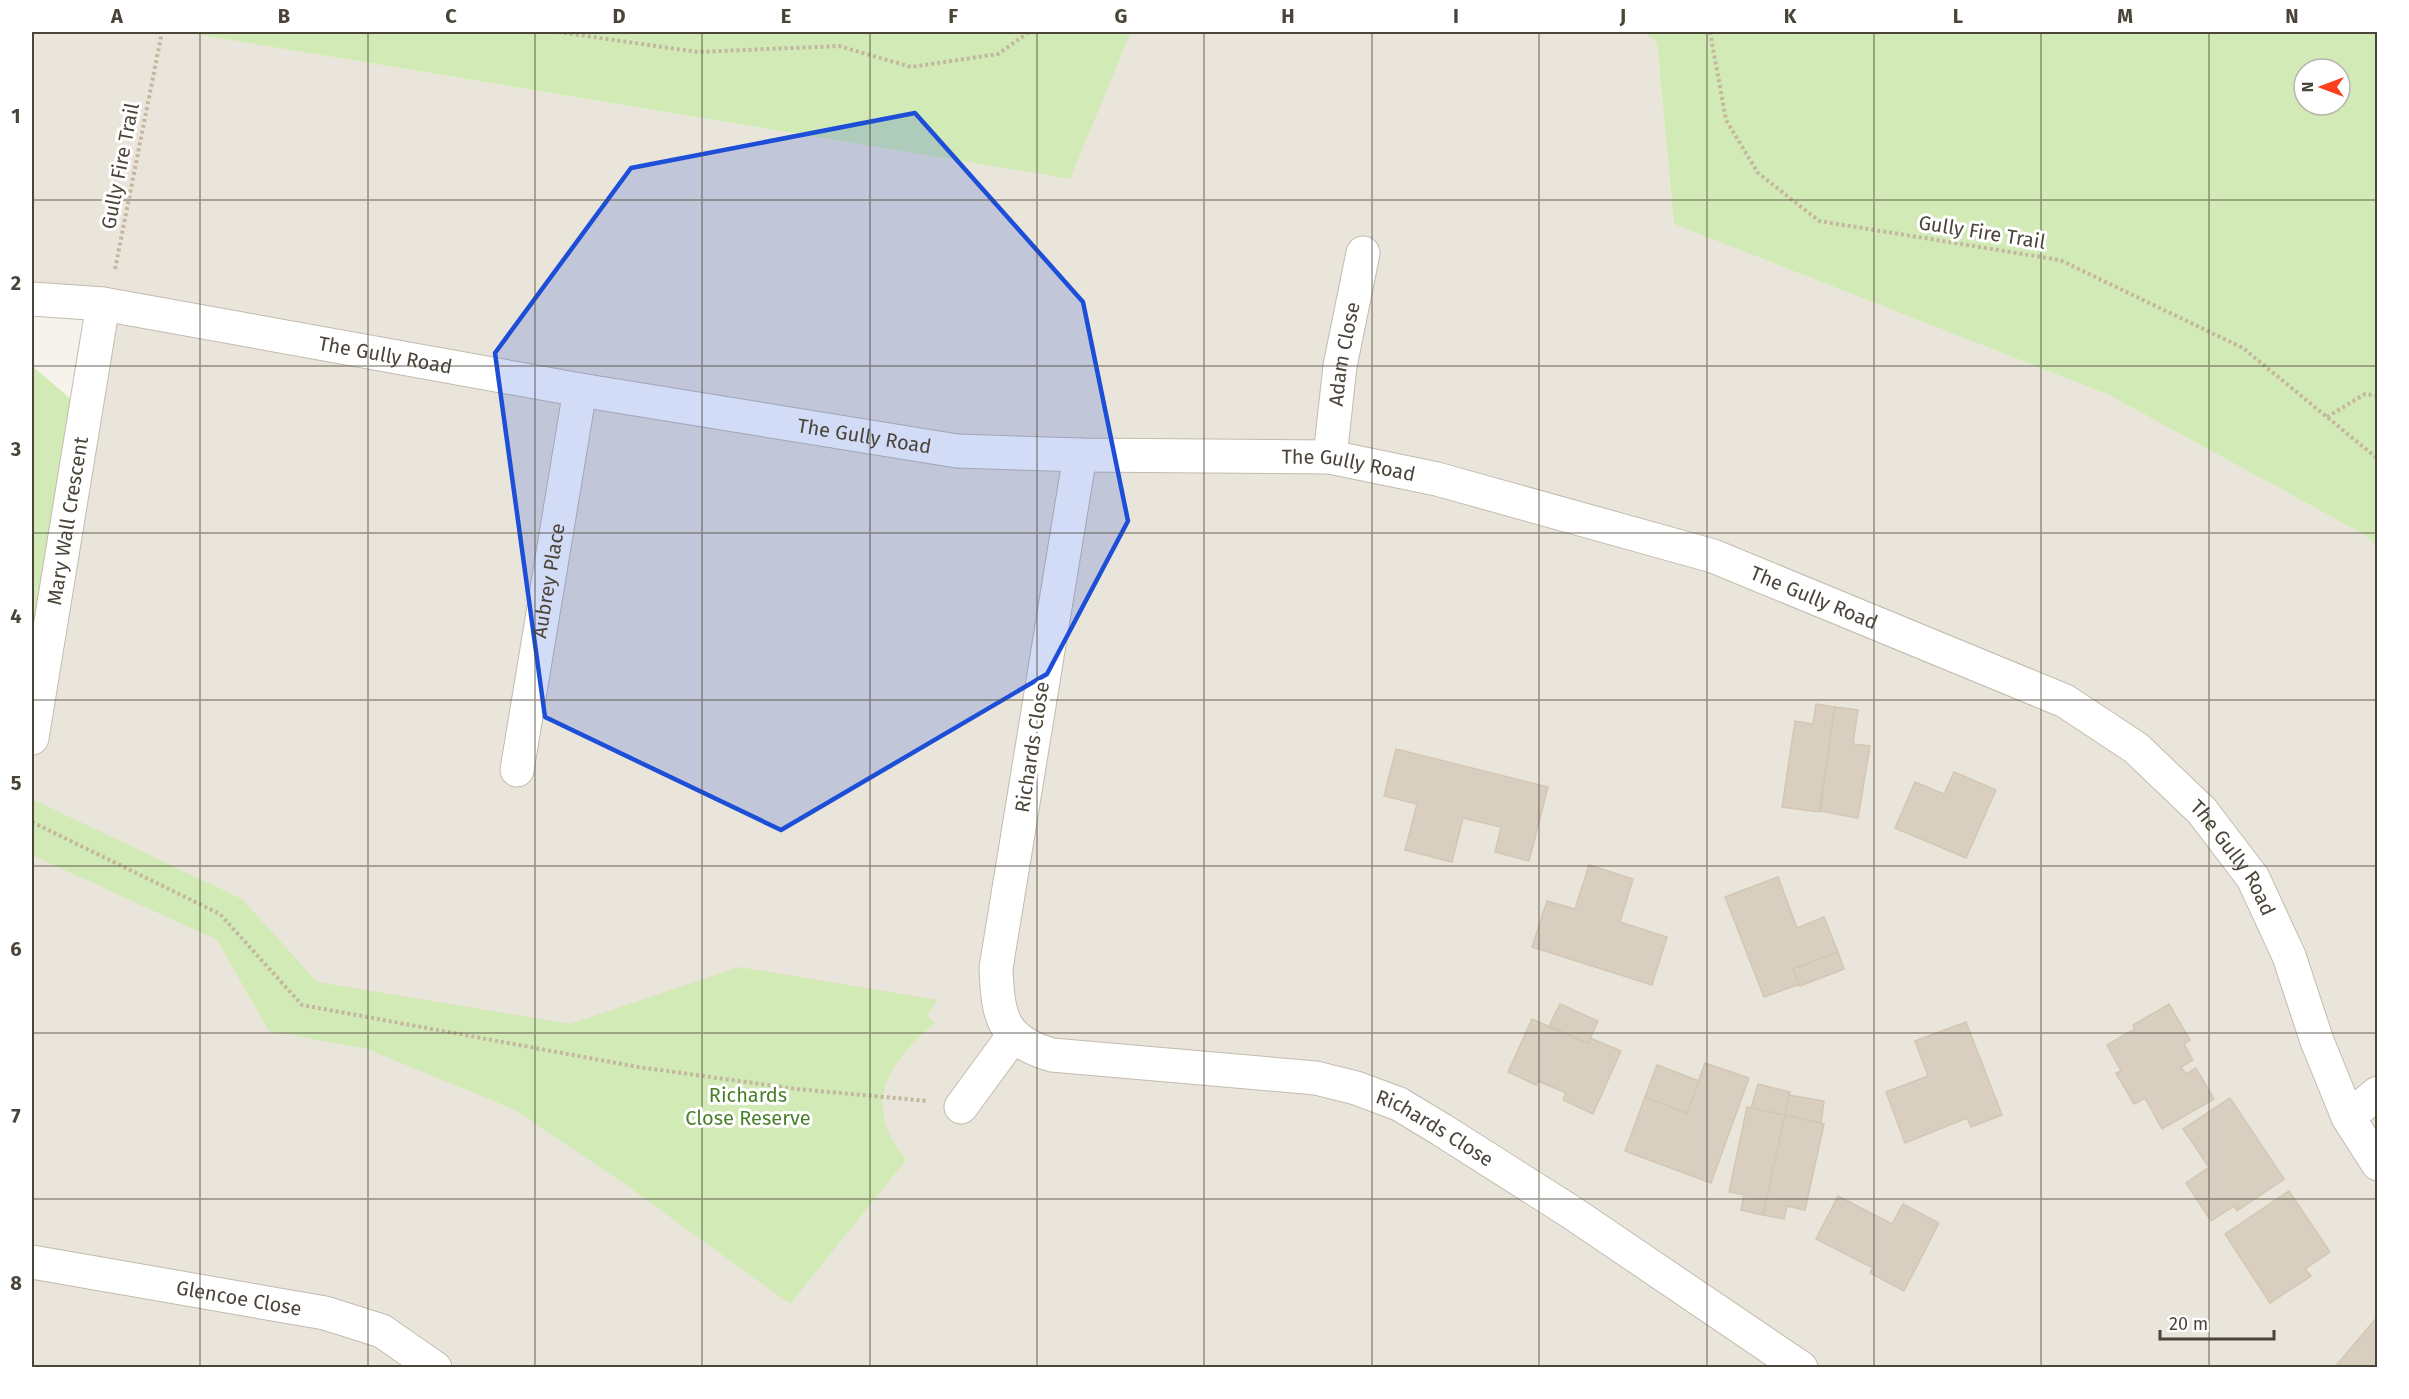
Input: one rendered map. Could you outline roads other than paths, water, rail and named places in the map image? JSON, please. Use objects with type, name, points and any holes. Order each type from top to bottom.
[{"type":"street","name":"Adam Close","points":[[1330,457],[1340,366],[1364,253]]},
{"type":"street","name":"The Gully Road","points":[[32,299],[103,304],[580,390],[957,451],[1080,455],[1330,457],[1437,479],[1713,556],[2065,701],[2136,748],[2194,803],[2253,878],[2289,956],[2317,1041],[2348,1117],[2378,1164]]},
{"type":"street","name":"Mary Wall Crescent","points":[[32,738],[103,304]]},
{"type":"street","name":"Aubrey Place","points":[[517,770],[580,390]]},
{"type":"street","name":"Richards Close","points":[[1080,455],[996,968],[998,1008],[1013,1036],[1030,1049],[1052,1055],[1316,1078],[1356,1088],[1399,1104],[1571,1212],[1802,1368]]},
{"type":"street","points":[[961,1107],[1013,1036]]},
{"type":"street","points":[[2348,1117],[2378,1093]]},
{"type":"street","name":"Glencoe Close","points":[[32,1262],[325,1313],[382,1331],[435,1368]]},
{"type":"park label","name":"Richards Close Reserve","points":[[748,1106]]}]
